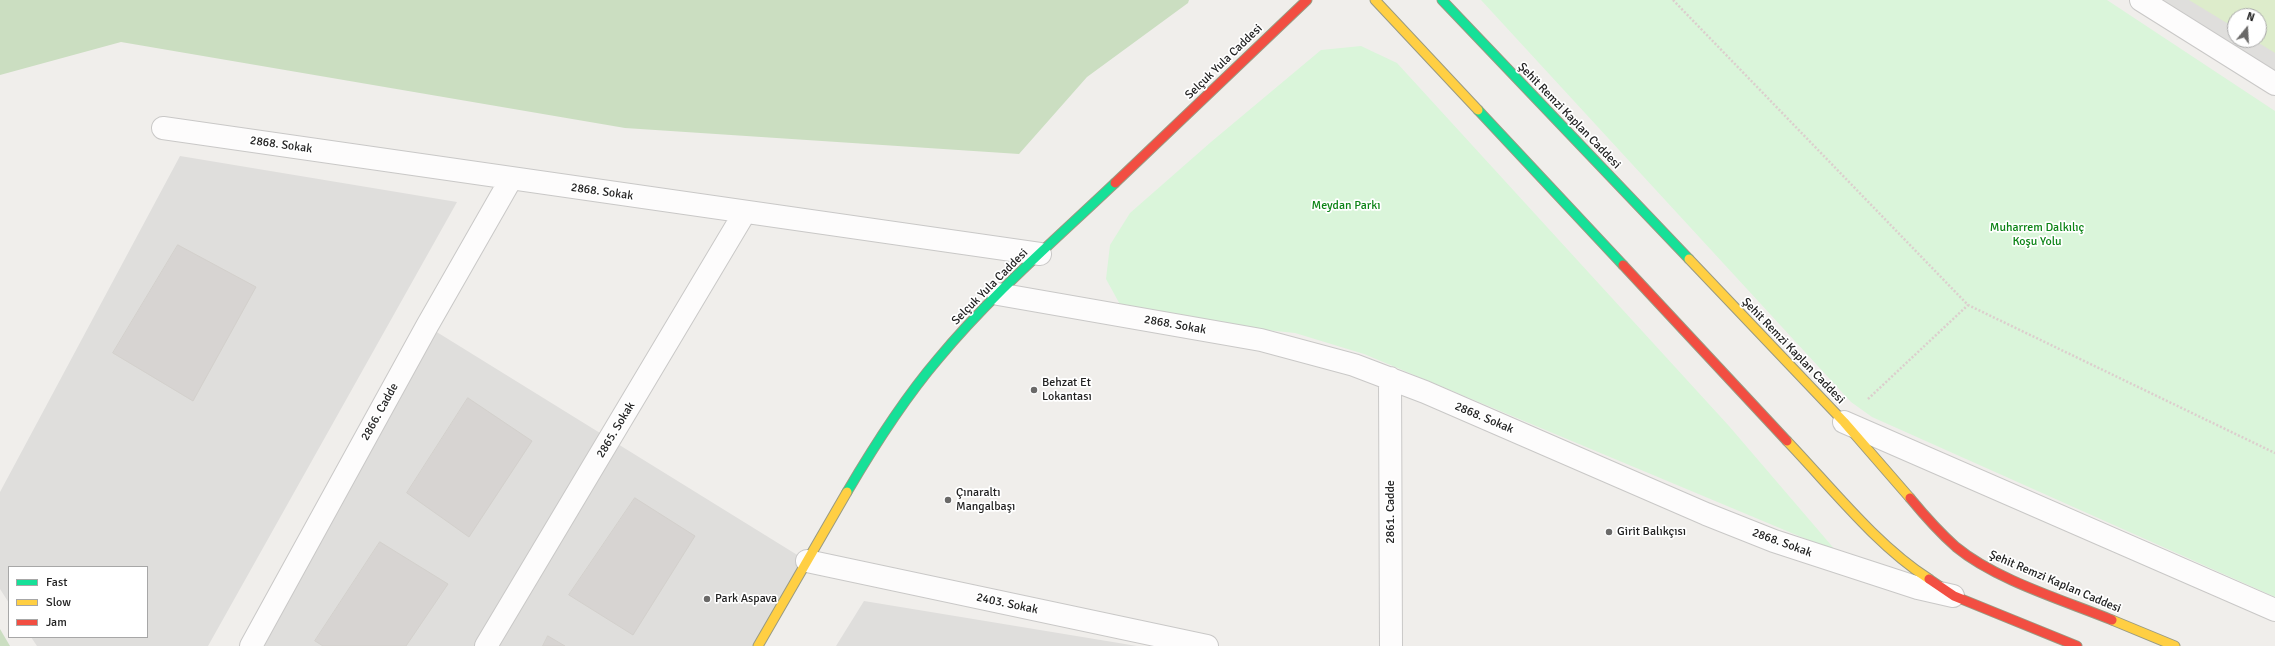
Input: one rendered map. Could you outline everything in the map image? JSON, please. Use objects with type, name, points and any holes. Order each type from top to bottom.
[{"type":"main road","name":"Selçuk Yula Caddesi","points":[[758,646],[837,508],[902,406],[954,340],[998,294],[1307,0]]},
{"type":"main road","points":[[1375,0],[1885,545],[1908,566],[1954,596],[2077,646]]},
{"type":"main road","name":"Şehit Remzi Kaplan Caddesi","points":[[1442,0],[1844,422],[1930,522],[1956,547],[1975,560],[2011,579],[2175,646]]},
{"type":"street","points":[[2141,0],[2275,84]]},
{"type":"street","name":"2868. Sokak","points":[[163,128],[1040,254]]},
{"type":"street","name":"2866. Cadde","points":[[251,646],[423,333],[511,179]]},
{"type":"street","name":"2865. Sokak","points":[[486,646],[745,212]]},
{"type":"street","name":"2868. Sokak","points":[[998,294],[1261,340],[1314,353],[1390,378],[1706,514],[1774,541],[1845,566],[1918,588],[1954,596]]},
{"type":"street","name":"2861. Cadde","points":[[1390,378],[1391,646]]},
{"type":"street","points":[[1844,422],[2275,610]]},
{"type":"street","name":"2403. Sokak","points":[[807,561],[1207,646]]},
{"type":"path","points":[[1673,0],[1968,305],[2275,453]]},
{"type":"path","points":[[1844,422],[1968,305]]},
{"type":"shaded area","points":[[2141,0],[2275,0],[2275,84]]},
{"type":"shaded area","points":[[180,156],[457,202],[208,646],[37,646],[32,638],[148,638],[148,566],[8,566],[8,601],[0,589],[0,492]]},
{"type":"shaded area","points":[[427,326],[807,561],[758,646],[251,646]]},
{"type":"shaded area","points":[[864,601],[1137,646],[836,646]]},
{"type":"green space","points":[[0,0],[1189,0],[1188,3],[1087,77],[1019,154],[625,128],[121,42],[0,75]]},
{"type":"green space","name":"Muharrem Dalkılıç Koşu Yolu","points":[[1481,0],[2107,0],[2275,111],[2275,597],[1872,417],[1851,402]]},
{"type":"green space","points":[[2189,0],[2275,0],[2275,53],[2267,48],[2267,8],[2227,8],[2227,23]]},
{"type":"green space","name":"Meydan Parkı","points":[[1361,46],[1397,63],[1729,426],[1837,552],[1364,354],[1295,333],[1152,318],[1123,310],[1106,279],[1110,245],[1130,213],[1211,142],[1321,50]]},
{"type":"green space","points":[[0,629],[10,646],[0,646]]},
{"type":"building","points":[[178,245],[256,287],[193,401],[113,353]]},
{"type":"building","points":[[468,398],[532,441],[469,537],[407,493]]},
{"type":"building","points":[[635,498],[695,536],[633,635],[569,595]]},
{"type":"building","points":[[380,542],[448,584],[406,646],[323,646],[315,641]]},
{"type":"building","points":[[548,636],[565,646],[543,646]]},
{"type":"traffic: fast","points":[[1442,0],[1689,259]]},
{"type":"traffic: fast","points":[[1478,110],[1623,265]]},
{"type":"traffic: fast","points":[[847,492],[901,407],[958,335],[1001,290],[1115,183]]},
{"type":"traffic: slow","points":[[1375,0],[1478,110]]},
{"type":"traffic: slow","points":[[1689,259],[1844,422],[1910,498]]},
{"type":"traffic: slow","points":[[1787,441],[1872,533],[1909,565],[1929,579]]},
{"type":"traffic: slow","points":[[758,646],[847,492]]},
{"type":"traffic: slow","points":[[2112,620],[2175,646]]},
{"type":"traffic: jam","points":[[1115,183],[1307,0]]},
{"type":"traffic: jam","points":[[1623,265],[1787,441]]},
{"type":"traffic: jam","points":[[1910,498],[1926,517],[1956,547],[1990,570],[2112,620]]},
{"type":"traffic: jam","points":[[1929,579],[1954,596],[2077,646]]},
{"type":"place","name":"Behzat Et Lokantası","points":[[1034,390]]},
{"type":"place","name":"Çınaraltı Mangalbaşı","points":[[948,500]]},
{"type":"place","name":"Girit Balıkçısı","points":[[1609,532]]},
{"type":"place","name":"Park Aspava","points":[[707,599]]}]
